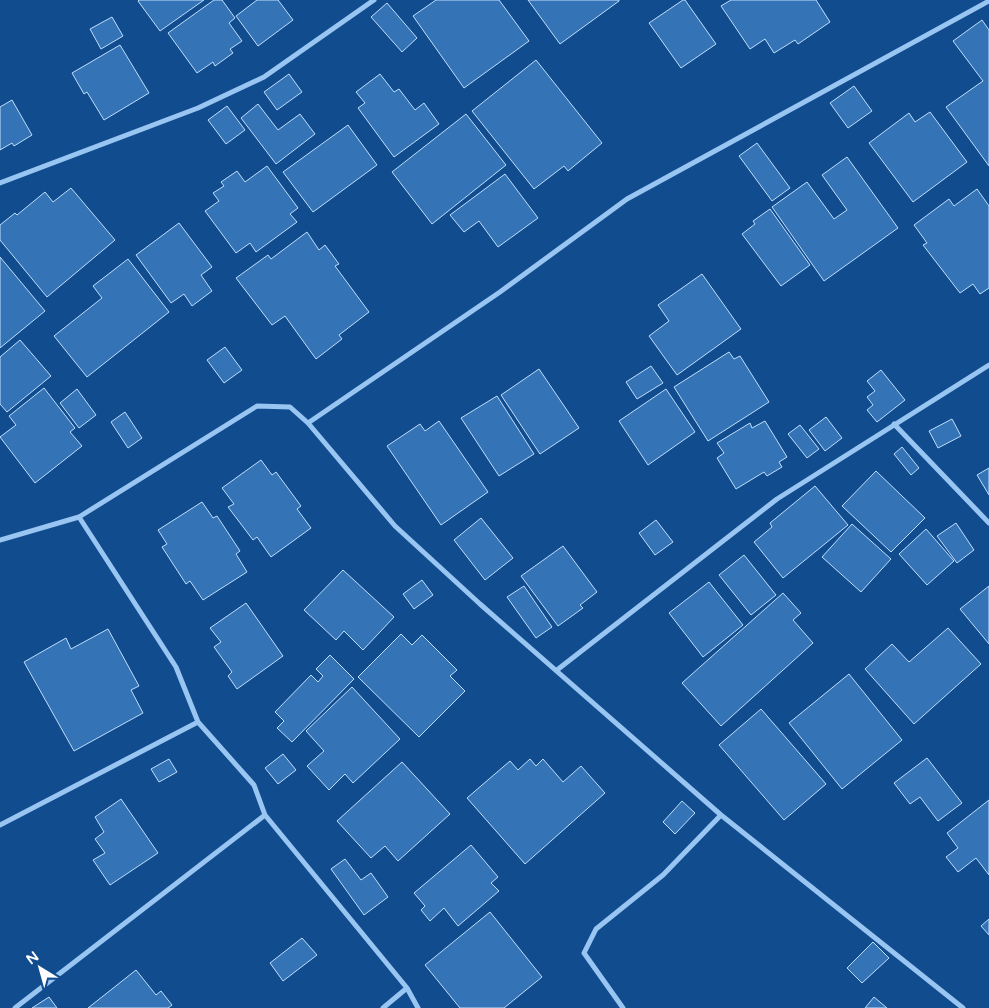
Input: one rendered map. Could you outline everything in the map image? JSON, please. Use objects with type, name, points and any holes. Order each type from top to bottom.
[{"type":"street","points":[[0,183],[198,108],[264,77],[374,0]]},
{"type":"street","points":[[308,423],[500,292],[627,199],[989,1]]},
{"type":"street","points":[[557,670],[776,499],[989,365]]},
{"type":"street","points":[[0,540],[79,517],[257,406],[290,407],[308,423],[395,526],[721,815],[963,1008]]},
{"type":"street","points":[[894,424],[989,523]]},
{"type":"street","points":[[79,517],[176,667],[198,722],[254,785],[265,815],[407,988],[418,1008]]},
{"type":"street","points":[[0,825],[198,722]]},
{"type":"street","points":[[15,1008],[265,815]]},
{"type":"street","points":[[623,1008],[584,953],[596,928],[663,875],[721,815]]},
{"type":"street","points":[[383,1008],[407,988]]},
{"type":"building","points":[[139,0],[204,0],[160,31]]},
{"type":"building","points":[[214,0],[222,0],[235,18],[229,23],[242,41],[230,49],[233,53],[215,66],[213,62],[197,73],[168,33]]},
{"type":"building","points":[[257,0],[278,0],[293,20],[258,46],[236,16]]},
{"type":"building","points":[[436,0],[499,0],[529,41],[464,88],[413,16]]},
{"type":"building","points":[[528,0],[619,0],[619,1],[560,44]]},
{"type":"building","points":[[685,0],[716,44],[681,68],[649,23]]},
{"type":"building","points":[[731,0],[816,0],[830,22],[798,44],[795,40],[774,53],[765,39],[750,49],[721,6]]},
{"type":"building","points":[[387,3],[417,38],[402,52],[371,17]]},
{"type":"building","points":[[112,17],[123,36],[101,49],[90,29]]},
{"type":"building","points":[[982,20],[989,30],[989,166],[946,107],[983,81],[953,41]]},
{"type":"building","points":[[120,45],[149,93],[104,120],[87,92],[84,94],[72,73]]},
{"type":"building","points":[[536,60],[602,143],[568,171],[564,166],[534,189],[472,111]]},
{"type":"building","points":[[289,74],[302,92],[277,110],[264,92]]},
{"type":"building","points":[[380,74],[394,92],[399,89],[415,110],[424,103],[439,124],[394,157],[358,108],[365,103],[356,92]]},
{"type":"building","points":[[854,86],[872,111],[848,128],[830,103]]},
{"type":"building","points":[[12,100],[32,135],[14,146],[12,143],[0,150],[0,107]]},
{"type":"building","points":[[258,104],[278,130],[300,114],[315,134],[276,164],[241,118]]},
{"type":"building","points":[[227,106],[245,130],[226,144],[208,120]]},
{"type":"building","points":[[930,112],[967,162],[913,202],[869,143],[909,113],[915,122]]},
{"type":"building","points":[[466,114],[506,165],[432,224],[392,172]]},
{"type":"building","points":[[348,125],[377,165],[313,212],[283,172]]},
{"type":"building","points":[[757,143],[790,188],[772,201],[739,156]]},
{"type":"building","points":[[847,157],[898,228],[824,281],[772,207],[807,182],[834,219],[847,210],[822,175]]},
{"type":"building","points":[[267,166],[298,208],[290,214],[297,222],[256,252],[250,243],[236,253],[205,211],[219,201],[213,193],[224,186],[221,182],[237,171],[245,182]]},
{"type":"building","points":[[505,174],[538,218],[498,247],[479,221],[464,232],[450,215]]},
{"type":"building","points":[[71,188],[115,240],[47,297],[0,240],[0,225],[15,213],[17,215],[45,192],[53,202]]},
{"type":"building","points":[[977,189],[989,206],[989,288],[980,294],[973,284],[960,293],[923,245],[927,243],[914,225],[949,199],[954,206]]},
{"type":"building","points":[[770,209],[810,265],[781,286],[742,234],[755,224],[753,221]]},
{"type":"building","points":[[179,223],[212,267],[201,275],[212,291],[192,306],[184,294],[171,303],[136,255]]},
{"type":"building","points":[[307,232],[319,250],[325,245],[339,264],[335,266],[369,312],[339,335],[342,339],[316,359],[285,316],[272,325],[236,278],[268,255],[271,259]]},
{"type":"building","points":[[0,257],[45,311],[0,348]]},
{"type":"building","points":[[128,259],[169,312],[87,377],[54,336],[102,298],[93,286]]},
{"type":"building","points":[[702,274],[741,329],[677,375],[649,336],[669,321],[658,305]]},
{"type":"building","points":[[20,340],[51,376],[7,412],[0,404],[0,357]]},
{"type":"building","points":[[225,347],[242,370],[224,383],[207,360]]},
{"type":"building","points":[[729,352],[734,359],[740,356],[769,402],[708,441],[674,387]]},
{"type":"building","points":[[651,366],[663,383],[637,399],[626,382]]},
{"type":"building","points":[[539,369],[579,428],[540,454],[501,395]]},
{"type":"building","points":[[881,370],[905,400],[877,422],[867,410],[873,405],[867,397],[875,391],[867,381]]},
{"type":"building","points":[[44,388],[75,428],[70,432],[82,446],[35,483],[0,437],[16,425],[9,416]]},
{"type":"building","points":[[77,389],[96,415],[79,428],[60,403]]},
{"type":"building","points":[[666,389],[695,432],[648,465],[619,421]]},
{"type":"building","points":[[497,396],[534,454],[499,476],[461,418]]},
{"type":"building","points":[[125,412],[142,438],[128,448],[111,422]]},
{"type":"building","points":[[826,417],[842,438],[825,451],[809,430]]},
{"type":"building","points":[[952,419],[961,436],[938,448],[929,431]]},
{"type":"building","points":[[439,421],[488,492],[441,525],[387,446],[420,424],[425,431]]},
{"type":"building","points":[[765,421],[787,457],[779,462],[782,467],[767,476],[764,472],[736,489],[717,458],[724,453],[717,443],[750,423],[752,428]]},
{"type":"building","points":[[800,425],[819,449],[807,458],[788,434]]},
{"type":"building","points":[[902,447],[919,468],[911,475],[894,454]]},
{"type":"building","points":[[261,460],[272,475],[276,472],[301,506],[297,509],[311,528],[271,557],[257,537],[253,540],[228,507],[234,504],[222,488]]},
{"type":"building","points":[[989,468],[989,495],[977,475]]},
{"type":"building","points":[[876,471],[925,518],[891,552],[842,506]]},
{"type":"building","points":[[815,486],[848,525],[783,578],[754,542],[772,527],[770,523]]},
{"type":"building","points":[[202,502],[213,518],[217,516],[240,551],[236,554],[247,572],[203,600],[190,581],[186,584],[162,547],[167,544],[158,530]]},
{"type":"building","points":[[481,518],[513,558],[485,580],[454,540]]},
{"type":"building","points":[[656,520],[673,542],[655,555],[639,533]]},
{"type":"building","points":[[956,523],[974,550],[957,563],[937,536]]},
{"type":"building","points":[[852,524],[891,559],[861,592],[822,557]]},
{"type":"building","points":[[926,529],[954,561],[927,585],[899,554]]},
{"type":"building","points":[[563,546],[597,592],[580,605],[583,608],[558,626],[521,576]]},
{"type":"building","points":[[744,555],[776,595],[751,615],[719,575]]},
{"type":"building","points":[[343,570],[394,617],[363,650],[344,631],[336,640],[304,610]]},
{"type":"building","points":[[422,580],[433,595],[414,609],[403,594]]},
{"type":"building","points":[[709,582],[743,625],[703,657],[669,613]]},
{"type":"building","points":[[524,586],[552,627],[536,638],[507,597]]},
{"type":"building","points":[[989,586],[989,644],[960,609]]},
{"type":"building","points":[[783,593],[801,613],[793,620],[813,643],[721,726],[682,683]]},
{"type":"building","points":[[246,603],[283,656],[237,689],[228,676],[232,672],[214,647],[221,642],[210,628]]},
{"type":"building","points":[[948,628],[981,664],[914,724],[865,669],[892,644],[909,662]]},
{"type":"building","points":[[108,629],[139,686],[131,690],[143,713],[74,751],[24,662],[66,638],[71,649]]},
{"type":"building","points":[[401,634],[412,645],[422,635],[457,670],[450,676],[465,691],[419,737],[358,677]]},
{"type":"building","points":[[330,655],[354,679],[292,742],[277,728],[284,721],[275,712],[311,675],[318,682],[323,676],[316,669]]},
{"type":"building","points":[[849,674],[902,740],[842,789],[789,723]]},
{"type":"building","points":[[352,687],[400,739],[353,783],[345,774],[329,790],[307,766],[324,751],[306,731]]},
{"type":"building","points":[[761,709],[826,784],[784,820],[719,745]]},
{"type":"building","points":[[283,754],[296,770],[278,784],[265,768]]},
{"type":"building","points":[[927,758],[962,803],[938,821],[920,797],[910,804],[894,783]]},
{"type":"building","points":[[169,759],[177,772],[159,782],[151,769]]},
{"type":"building","points":[[530,759],[536,766],[543,759],[563,782],[581,766],[605,793],[525,864],[467,798],[510,761],[518,770]]},
{"type":"building","points":[[402,762],[450,814],[398,861],[385,846],[371,858],[337,821]]},
{"type":"building","points":[[121,799],[158,853],[110,885],[93,860],[105,853],[95,839],[104,832],[95,817]]},
{"type":"building","points":[[989,800],[989,875],[976,858],[958,872],[946,857],[958,848],[947,833]]},
{"type":"building","points":[[682,801],[695,813],[675,834],[663,822]]},
{"type":"building","points":[[471,845],[498,877],[491,883],[499,891],[458,926],[444,908],[430,921],[421,910],[425,906],[414,893]]},
{"type":"building","points":[[345,859],[361,880],[371,873],[388,897],[364,915],[331,869]]},
{"type":"building","points":[[490,912],[542,977],[504,1008],[460,1008],[425,965]]},
{"type":"building","points":[[989,919],[989,935],[981,926]]},
{"type":"building","points":[[302,938],[317,955],[283,981],[270,963]]},
{"type":"building","points":[[873,942],[889,958],[862,983],[847,968]]},
{"type":"building","points":[[136,970],[156,995],[161,991],[172,1005],[168,1008],[88,1008]]},
{"type":"building","points":[[49,997],[57,1008],[32,1008]]},
{"type":"building","points":[[874,997],[887,1008],[865,1008]]}]
